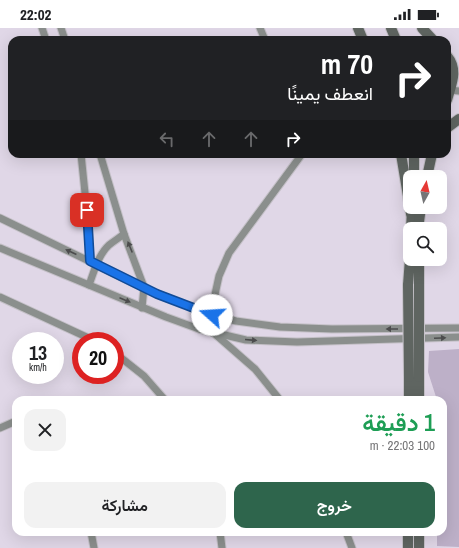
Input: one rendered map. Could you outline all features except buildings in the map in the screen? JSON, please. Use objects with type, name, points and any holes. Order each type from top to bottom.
[{"type":"street","points":[[422,28],[429,36]]},
{"type":"street","points":[[452,59],[455,69],[452,91]]},
{"type":"street","points":[[402,158],[404,170]]},
{"type":"street","points":[[414,158],[414,170]]},
{"type":"street","points":[[429,170],[431,158]]},
{"type":"street","points":[[410,396],[414,377],[414,284],[411,266]]},
{"type":"street","points":[[414,284],[418,266]]},
{"type":"street","points":[[414,377],[418,396]]},
{"type":"street","points":[[408,536],[408,548]]},
{"type":"street","points":[[419,536],[419,548]]},
{"type":"lane","points":[[80,158],[94,263],[89,285]]},
{"type":"lane","points":[[101,158],[124,234],[144,287],[142,308]]},
{"type":"lane","points":[[277,396],[254,369],[213,333],[212,315],[219,276],[229,253],[299,158]]},
{"type":"lane","points":[[0,218],[176,302],[212,315],[236,321],[280,327],[332,329],[459,328]]},
{"type":"lane","points":[[94,263],[109,245],[124,234]]},
{"type":"lane","points":[[0,248],[142,308],[198,329],[246,340],[290,342],[459,337]]},
{"type":"lane","points":[[0,298],[77,332]]},
{"type":"lane","points":[[124,360],[144,376],[162,396]]},
{"type":"lane","points":[[0,428],[12,423]]},
{"type":"lane","points":[[92,536],[94,548]]},
{"type":"lane","points":[[220,536],[222,548]]},
{"type":"lane","points":[[348,536],[352,548]]},
{"type":"shaded area","points":[[0,28],[459,28],[459,548],[0,548]]},
{"type":"shaded area","points":[[459,349],[459,547],[437,546],[437,536],[447,536],[447,396],[436,396],[428,372],[429,351]]},
{"type":"route","points":[[87,210],[90,240],[90,261],[157,294],[212,315]]}]
